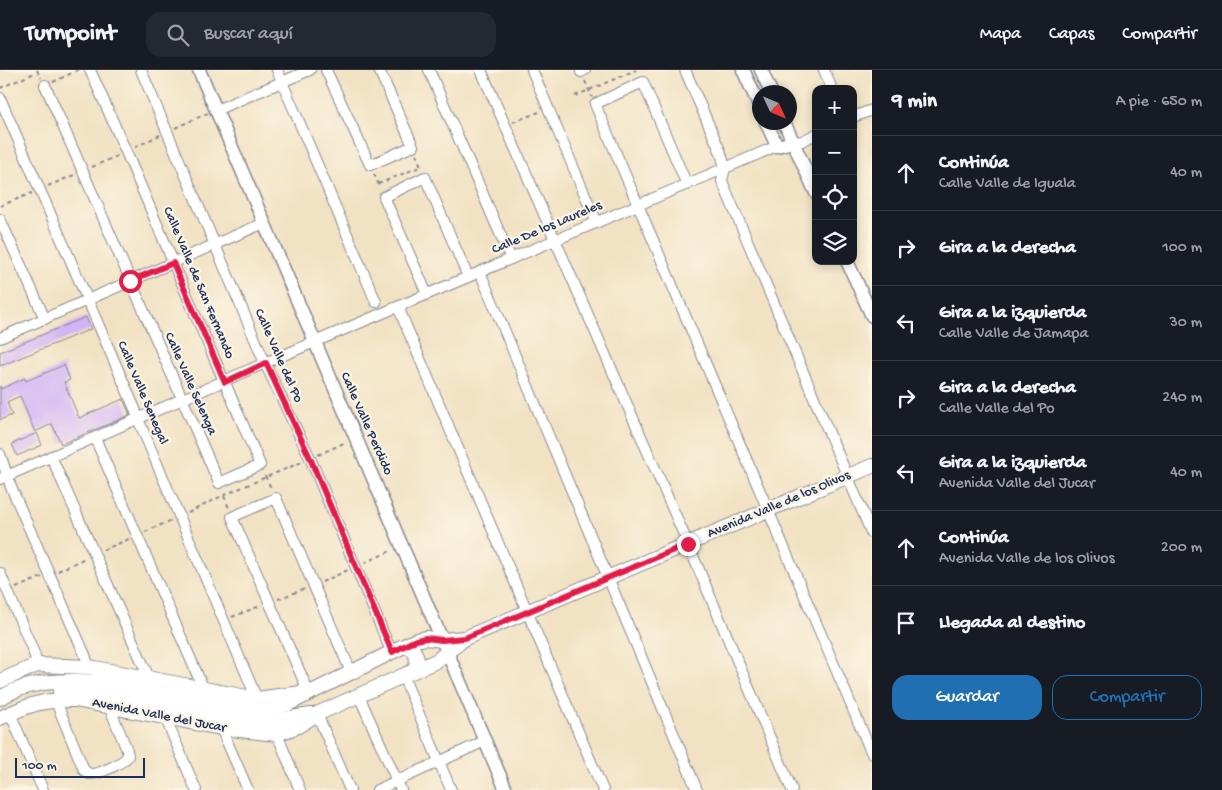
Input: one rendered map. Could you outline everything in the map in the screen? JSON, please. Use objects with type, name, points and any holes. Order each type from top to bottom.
[{"type":"main road","name":"Avenida Valle de los Olivos","points":[[445,646],[872,466]]},
{"type":"main road","name":"Avenida Valle del Jucar","points":[[426,638],[445,646],[436,661],[277,734],[221,728],[75,700],[55,699],[3,714],[24,698],[50,692],[72,690],[256,710],[288,704],[416,640],[426,638]]},
{"type":"main road","points":[[396,649],[409,646],[415,652],[418,660],[409,673]]},
{"type":"main road","name":"Avenida Valle del Jucar","points":[[0,681],[37,665],[89,667],[256,699],[296,692],[309,693]]},
{"type":"main road","name":"Avenida Valle del Jucar","points":[[0,698],[22,688],[50,682],[74,680],[97,682],[250,720],[277,720],[318,714]]},
{"type":"street","name":"Calle Valle de San Fernando","points":[[90,70],[127,151],[260,465]]},
{"type":"street","name":"Calle Valle del Po","points":[[142,70],[266,363],[396,649]]},
{"type":"street","name":"Calle Valle Perdido","points":[[199,70],[506,790]]},
{"type":"street","points":[[277,70],[376,302]]},
{"type":"street","points":[[216,110],[310,70]]},
{"type":"street","points":[[326,70],[370,165],[412,146],[379,70]]},
{"type":"street","points":[[429,70],[511,259]]},
{"type":"street","points":[[481,70],[688,544],[792,790]]},
{"type":"street","points":[[532,70],[597,223]]},
{"type":"street","points":[[686,70],[722,153],[725,168],[722,181],[872,534]]},
{"type":"street","points":[[744,70],[752,88]]},
{"type":"street","points":[[761,70],[768,85]]},
{"type":"street","points":[[824,70],[830,85]]},
{"type":"street","points":[[687,185],[643,82],[595,104],[872,754]]},
{"type":"street","name":"Calle Valle Selenga","points":[[45,85],[219,483]]},
{"type":"street","name":"Calle Valle Senegal","points":[[0,98],[135,409],[256,699]]},
{"type":"street","points":[[857,116],[872,110]]},
{"type":"street","points":[[769,130],[776,146]]},
{"type":"street","points":[[787,130],[812,184]]},
{"type":"street","points":[[792,142],[802,141],[812,136]]},
{"type":"street","name":"Calle De los Laureles","points":[[4,477],[426,294],[776,146],[792,142]]},
{"type":"street","points":[[426,294],[384,197],[426,177],[468,277]]},
{"type":"street","points":[[0,219],[45,319]]},
{"type":"street","points":[[1,336],[45,319],[264,224]]},
{"type":"street","points":[[849,265],[872,316]]},
{"type":"street","points":[[480,272],[697,790]]},
{"type":"street","points":[[398,307],[603,790]]},
{"type":"street","points":[[95,438],[204,690]]},
{"type":"street","points":[[0,454],[4,477],[11,487],[89,667]]},
{"type":"street","points":[[51,456],[150,680]]},
{"type":"street","points":[[219,483],[260,465]]},
{"type":"street","points":[[309,693],[232,517],[276,498],[350,672]]},
{"type":"street","points":[[0,573],[34,653],[37,665]]},
{"type":"street","points":[[409,673],[439,762],[451,790]]},
{"type":"street","points":[[359,696],[399,786]]},
{"type":"street","points":[[55,699],[84,770],[89,774],[96,774],[124,761],[128,756],[108,706]]},
{"type":"street","points":[[3,714],[43,790]]},
{"type":"street","points":[[318,714],[350,790]]},
{"type":"street","points":[[165,717],[196,790]]},
{"type":"street","points":[[221,728],[248,790]]},
{"type":"street","points":[[277,734],[300,790]]},
{"type":"street","points":[[377,790],[399,786],[439,762],[485,741]]},
{"type":"path","points":[[45,85],[78,70]]},
{"type":"path","points":[[575,96],[636,70]]},
{"type":"path","points":[[582,71],[595,104]]},
{"type":"path","points":[[0,88],[37,72]]},
{"type":"path","points":[[505,125],[548,108]]},
{"type":"path","points":[[0,206],[82,172],[216,110]]},
{"type":"path","points":[[412,146],[426,177]]},
{"type":"path","points":[[370,165],[384,197]]},
{"type":"path","points":[[378,184],[422,166]]},
{"type":"path","points":[[260,465],[276,498]]},
{"type":"path","points":[[219,483],[232,517]]},
{"type":"building","points":[[86,317],[91,329],[0,366],[0,352]]},
{"type":"building","points":[[64,365],[70,380],[64,382],[79,418],[123,399],[130,415],[61,444],[52,424],[35,432],[20,396],[7,402],[12,415],[0,420],[0,386],[1,389],[25,378],[26,381]]},
{"type":"building","points":[[37,433],[42,445],[17,456],[12,444]]},
{"type":"route","points":[[130,281],[173,263],[225,382],[266,363],[310,458],[392,652],[416,640],[426,638],[442,640],[465,638],[688,544]]}]
